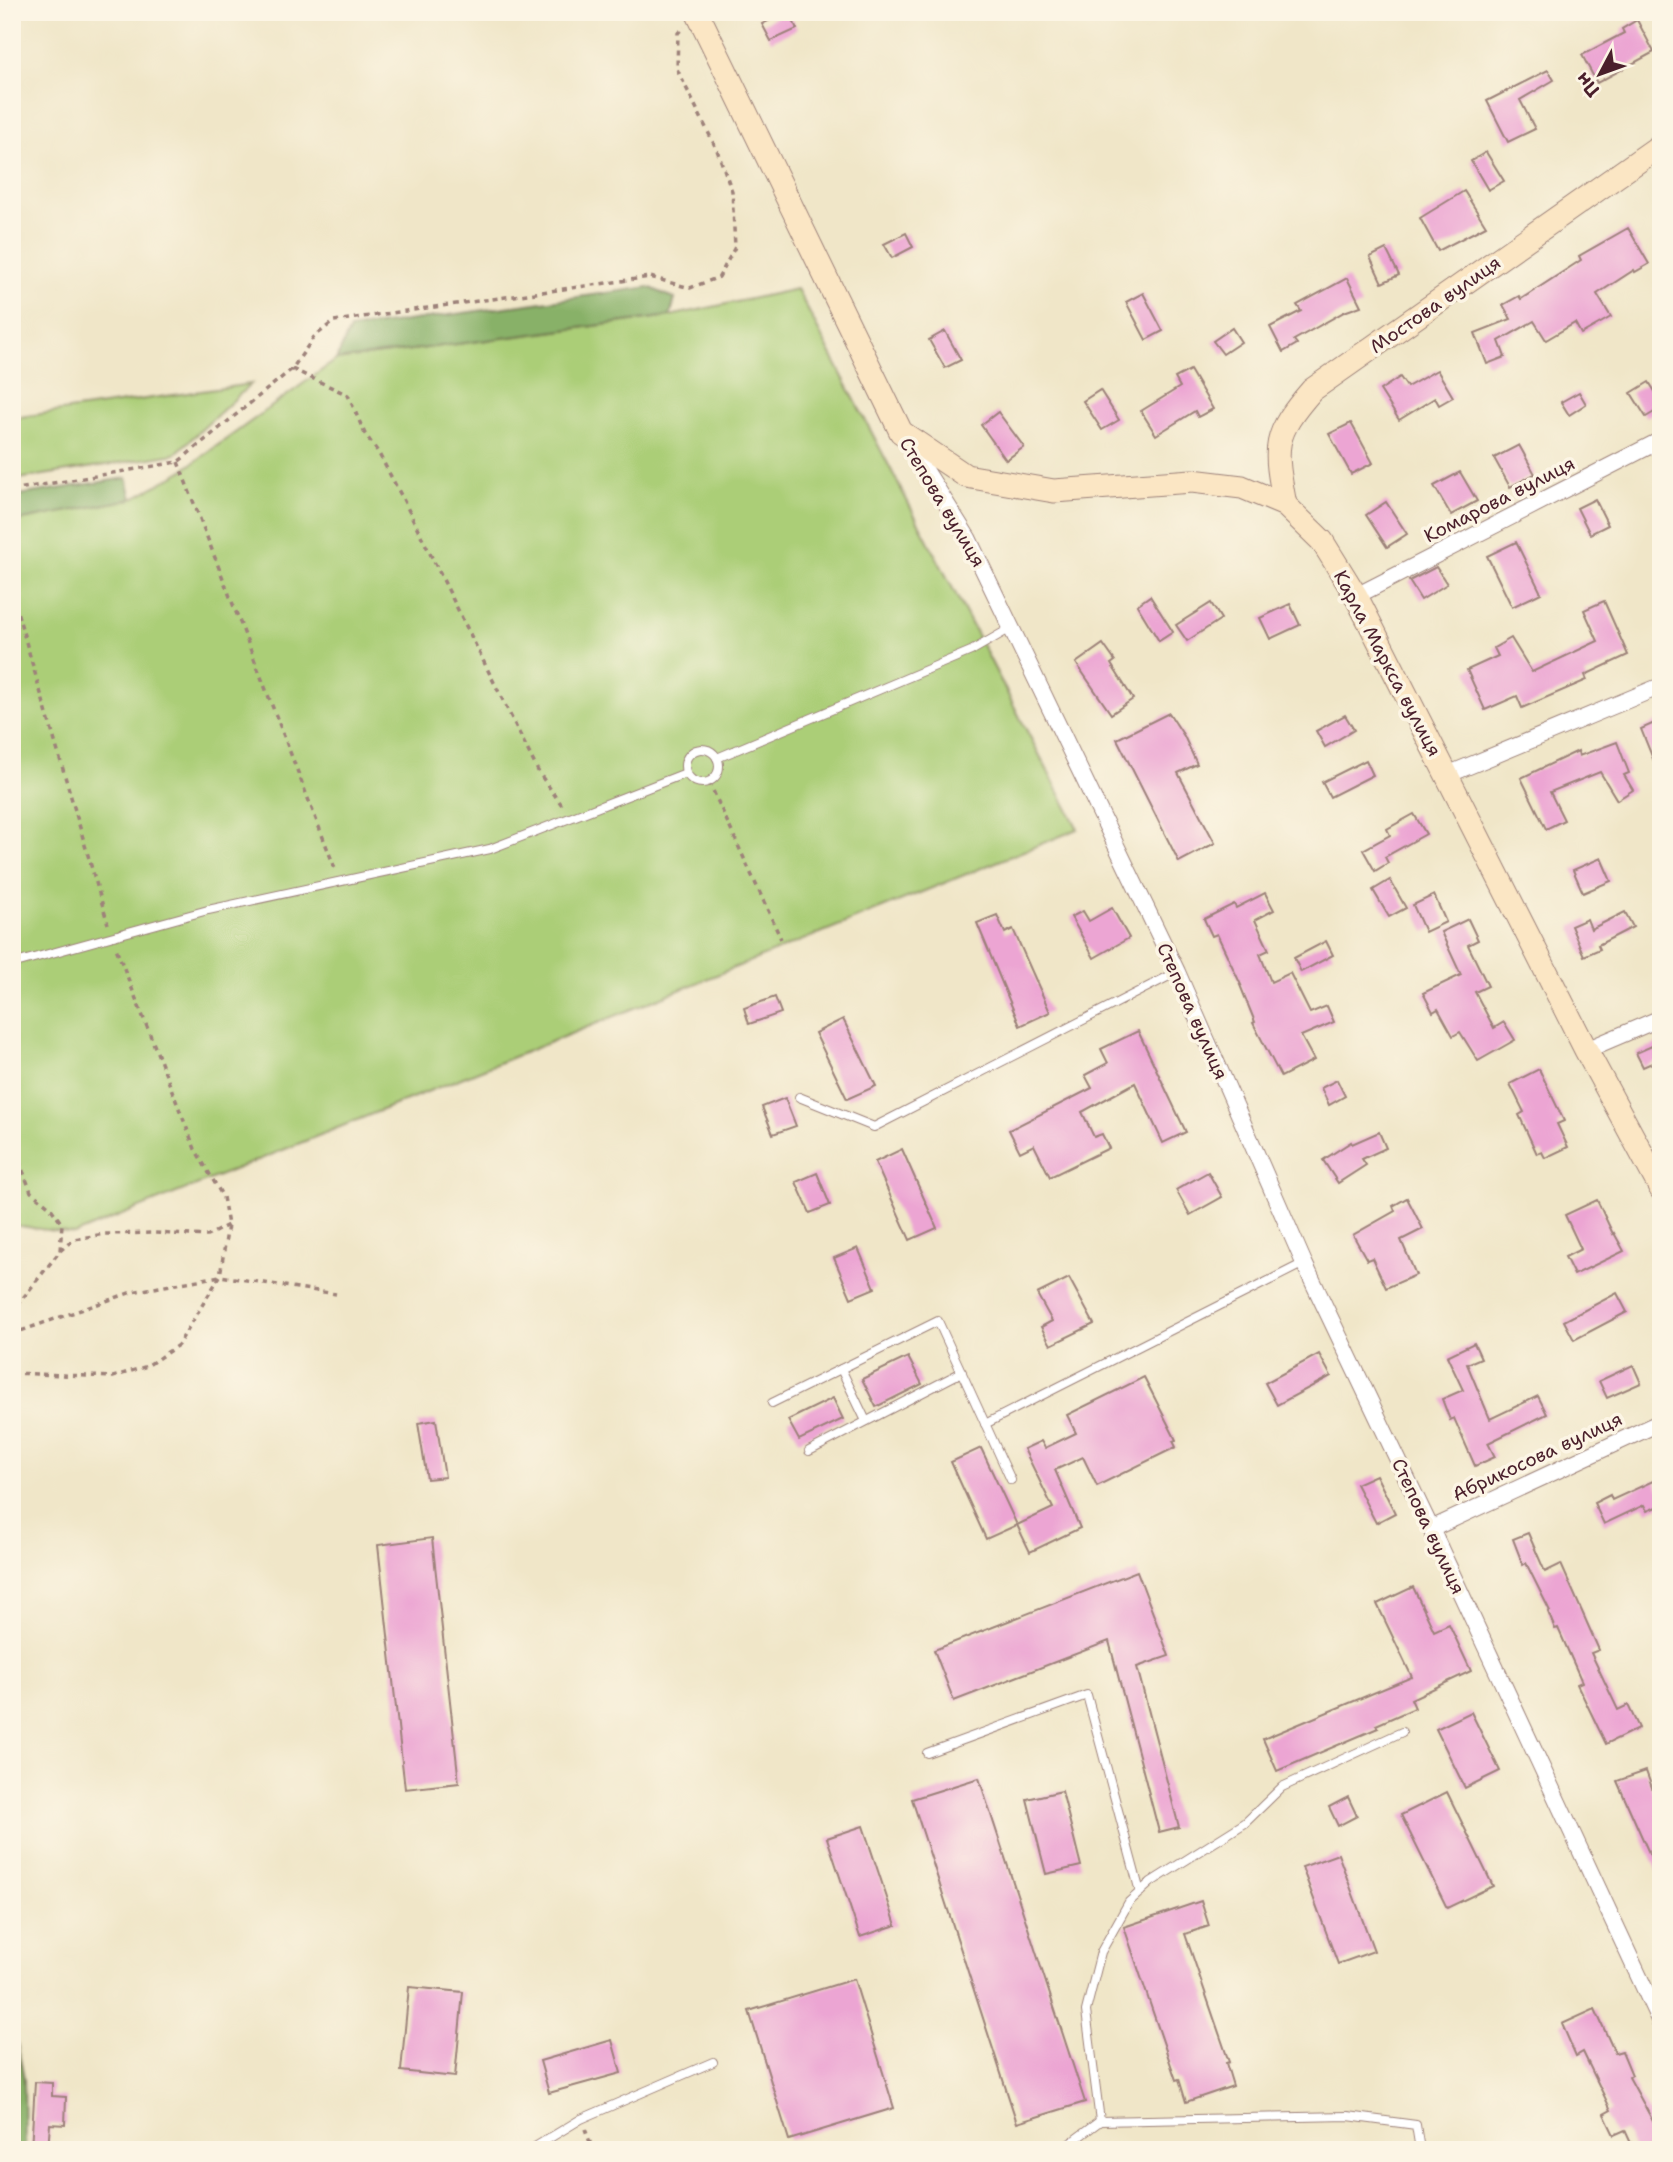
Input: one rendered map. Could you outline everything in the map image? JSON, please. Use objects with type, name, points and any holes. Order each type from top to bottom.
[{"type":"street","name":"Степова вулиця","points":[[698,13],[901,432],[968,538],[1177,972],[1304,1263],[1661,2024]]},
{"type":"street","name":"Мостова вулиця","points":[[1285,505],[1277,441],[1292,414],[1312,390],[1661,145]]},
{"type":"street","name":"Карла Маркса вулиця","points":[[901,432],[966,476],[1054,491],[1192,481],[1242,487],[1285,505],[1322,541],[1356,596],[1586,1050],[1661,1189]]},
{"type":"street","name":"Комарова вулиця","points":[[1356,596],[1661,440]]},
{"type":"street","points":[[1447,775],[1661,686]]},
{"type":"street","points":[[1586,1050],[1661,1018]]},
{"type":"street","name":"Абрикосова вулиця","points":[[1431,1529],[1661,1422]]},
{"type":"lane","points":[[717,758],[971,651],[1011,628]]},
{"type":"lane","points":[[707,749],[717,758],[718,772],[709,782],[695,782],[686,773],[685,760],[694,750],[707,749]]},
{"type":"lane","points":[[12,964],[208,910],[490,849],[686,773]]},
{"type":"lane","points":[[799,1097],[874,1127],[1177,972]]},
{"type":"lane","points":[[985,1424],[1304,1263]]},
{"type":"lane","points":[[772,1403],[938,1321],[1011,1480]]},
{"type":"lane","points":[[841,1369],[866,1421]]},
{"type":"lane","points":[[808,1451],[962,1372]]},
{"type":"lane","points":[[927,1753],[1087,1695],[1140,1892]]},
{"type":"lane","points":[[1100,2121],[1086,2011],[1101,1952],[1129,1902],[1151,1881],[1245,1824],[1282,1787],[1402,1732]]},
{"type":"lane","points":[[530,2150],[581,2119],[712,2062]]},
{"type":"lane","points":[[1061,2150],[1100,2121],[1348,2116],[1416,2125],[1420,2150]]},
{"type":"path","points":[[12,490],[178,462],[292,369],[314,337],[334,321],[650,277],[690,288],[719,277],[735,247],[732,191],[717,150],[677,69],[678,33],[698,13]]},
{"type":"path","points":[[292,369],[348,396],[539,773],[571,818]]},
{"type":"path","points":[[178,462],[341,883]]},
{"type":"path","points":[[12,594],[111,935],[195,1149],[223,1196],[228,1225],[220,1276],[177,1345],[147,1366],[113,1377],[12,1373]]},
{"type":"path","points":[[709,782],[781,940]]},
{"type":"path","points":[[12,1142],[31,1192],[50,1207],[62,1224],[60,1251]]},
{"type":"path","points":[[12,1312],[60,1251],[74,1239],[105,1234],[207,1236],[228,1225]]},
{"type":"path","points":[[12,1334],[132,1292],[220,1276],[337,1294]]},
{"type":"path","points":[[581,2119],[593,2150]]},
{"type":"green space","points":[[649,287],[675,299],[670,316],[336,360],[350,329]]},
{"type":"green space","points":[[797,289],[1078,829],[75,1234],[12,1225],[12,522],[132,499],[182,471],[336,360],[670,316]]},
{"type":"green space","points":[[251,384],[175,454],[12,480],[12,418]]},
{"type":"green space","points":[[127,478],[132,499],[12,522],[12,496]]},
{"type":"green space","points":[[12,2041],[17,2043],[24,2079],[25,2150],[12,2150]]},
{"type":"building","points":[[789,12],[797,29],[771,41],[762,24]]},
{"type":"building","points":[[1637,20],[1654,52],[1597,83],[1582,55],[1624,33],[1622,29]]},
{"type":"building","points":[[1548,70],[1554,80],[1520,100],[1535,129],[1508,142],[1487,101]]},
{"type":"building","points":[[1486,152],[1504,181],[1488,190],[1471,161]]},
{"type":"building","points":[[1464,191],[1486,226],[1438,251],[1420,218]]},
{"type":"building","points":[[1628,228],[1649,264],[1635,272],[1634,270],[1597,294],[1611,317],[1581,334],[1575,323],[1546,340],[1534,321],[1499,341],[1505,357],[1487,364],[1475,333],[1511,319],[1503,305],[1519,296],[1521,299],[1581,260],[1579,256]]},
{"type":"building","points":[[906,233],[913,247],[892,258],[884,244]]},
{"type":"building","points":[[1386,249],[1399,275],[1382,283],[1370,257]]},
{"type":"building","points":[[1347,278],[1361,306],[1344,312],[1294,340],[1297,344],[1283,352],[1270,327],[1301,311],[1297,305]]},
{"type":"building","points":[[1143,293],[1163,331],[1146,340],[1126,302]]},
{"type":"building","points":[[1232,328],[1241,342],[1223,354],[1213,341]]},
{"type":"building","points":[[945,331],[961,360],[945,368],[929,340]]},
{"type":"building","points":[[1190,370],[1213,409],[1198,417],[1195,411],[1156,435],[1141,411],[1180,387],[1175,378]]},
{"type":"building","points":[[1437,370],[1453,397],[1439,405],[1435,398],[1399,420],[1380,390],[1400,377],[1407,387]]},
{"type":"building","points":[[1649,382],[1661,401],[1661,408],[1646,417],[1631,393]]},
{"type":"building","points":[[1100,390],[1119,420],[1102,430],[1083,401]]},
{"type":"building","points":[[1579,392],[1586,404],[1569,415],[1561,402]]},
{"type":"building","points":[[998,412],[1024,447],[1006,460],[981,425]]},
{"type":"building","points":[[1351,423],[1373,463],[1351,474],[1329,434]]},
{"type":"building","points":[[1519,445],[1535,474],[1510,487],[1494,458]]},
{"type":"building","points":[[1460,472],[1477,501],[1451,515],[1434,486]]},
{"type":"building","points":[[1595,499],[1608,525],[1590,534],[1577,508]]},
{"type":"building","points":[[1386,502],[1407,534],[1387,547],[1366,515]]},
{"type":"building","points":[[1516,542],[1541,593],[1512,607],[1487,556]]},
{"type":"building","points":[[1436,567],[1447,584],[1421,600],[1409,581]]},
{"type":"building","points":[[1150,596],[1173,632],[1159,641],[1137,605]]},
{"type":"building","points":[[1604,601],[1628,655],[1585,675],[1587,680],[1522,708],[1517,696],[1485,710],[1467,670],[1498,656],[1494,648],[1511,638],[1532,672],[1598,641],[1584,610]]},
{"type":"building","points":[[1211,603],[1221,619],[1187,641],[1176,625]]},
{"type":"building","points":[[1290,604],[1300,625],[1270,639],[1260,618]]},
{"type":"building","points":[[1103,644],[1115,661],[1111,664],[1133,699],[1111,714],[1076,663]]},
{"type":"building","points":[[1169,713],[1197,764],[1178,773],[1215,843],[1179,862],[1117,739]]},
{"type":"building","points":[[1345,715],[1354,730],[1325,747],[1316,731]]},
{"type":"building","points":[[1661,720],[1661,776],[1660,776],[1641,729]]},
{"type":"building","points":[[1617,742],[1629,773],[1624,775],[1633,790],[1617,800],[1600,772],[1550,792],[1564,820],[1546,829],[1521,778],[1578,751],[1579,756]]},
{"type":"building","points":[[1366,760],[1373,775],[1330,797],[1322,782]]},
{"type":"building","points":[[1414,814],[1426,834],[1385,857],[1388,863],[1375,871],[1363,850],[1390,835],[1387,829]]},
{"type":"building","points":[[1601,858],[1611,881],[1583,893],[1573,870]]},
{"type":"building","points":[[1390,880],[1406,908],[1389,917],[1373,890]]},
{"type":"building","points":[[1265,893],[1274,910],[1255,920],[1269,950],[1260,954],[1271,982],[1290,973],[1310,1013],[1327,1006],[1334,1022],[1301,1036],[1314,1060],[1281,1077],[1253,1023],[1255,1022],[1241,985],[1217,934],[1212,936],[1204,919],[1234,904],[1236,908]]},
{"type":"building","points":[[1434,895],[1446,922],[1425,932],[1413,905]]},
{"type":"building","points":[[1112,908],[1129,938],[1094,958],[1071,917],[1083,911],[1089,921]]},
{"type":"building","points":[[1625,912],[1633,927],[1598,945],[1600,949],[1584,956],[1571,926],[1587,919],[1591,929]]},
{"type":"building","points":[[997,915],[1005,933],[1013,929],[1050,1012],[1020,1026],[977,923]]},
{"type":"building","points":[[1468,919],[1478,940],[1468,945],[1488,986],[1475,992],[1494,1028],[1504,1022],[1515,1040],[1478,1061],[1460,1032],[1453,1036],[1438,1009],[1433,1012],[1423,993],[1461,975],[1441,932]]},
{"type":"building","points":[[1326,941],[1333,955],[1301,972],[1294,958]]},
{"type":"building","points":[[775,997],[781,1013],[749,1024],[744,1008]]},
{"type":"building","points":[[843,1019],[876,1086],[847,1099],[815,1033]]},
{"type":"building","points":[[1138,1031],[1186,1132],[1163,1143],[1135,1083],[1082,1112],[1094,1137],[1102,1134],[1109,1148],[1050,1177],[1034,1145],[1020,1152],[1009,1130],[1092,1088],[1085,1075],[1108,1063],[1101,1049]]},
{"type":"building","points":[[1661,1042],[1661,1059],[1643,1067],[1636,1053]]},
{"type":"building","points":[[1539,1069],[1564,1121],[1557,1124],[1568,1147],[1545,1158],[1542,1152],[1537,1154],[1519,1115],[1524,1112],[1510,1084]]},
{"type":"building","points":[[1337,1080],[1345,1096],[1329,1105],[1321,1088]]},
{"type":"building","points":[[785,1098],[796,1126],[773,1134],[762,1107]]},
{"type":"building","points":[[1379,1132],[1386,1148],[1362,1159],[1366,1165],[1338,1183],[1323,1160],[1351,1142],[1352,1144]]},
{"type":"building","points":[[902,1149],[937,1228],[910,1240],[875,1162]]},
{"type":"building","points":[[1208,1172],[1222,1197],[1190,1215],[1176,1190]]},
{"type":"building","points":[[817,1173],[830,1205],[810,1213],[796,1182]]},
{"type":"building","points":[[1407,1198],[1423,1229],[1401,1240],[1416,1275],[1386,1288],[1372,1258],[1367,1260],[1353,1235],[1395,1211],[1393,1206]]},
{"type":"building","points":[[1597,1200],[1624,1251],[1574,1275],[1565,1257],[1581,1249],[1565,1215]]},
{"type":"building","points":[[858,1248],[875,1288],[851,1298],[834,1258]]},
{"type":"building","points":[[1069,1278],[1094,1324],[1051,1345],[1041,1327],[1052,1321],[1037,1294]]},
{"type":"building","points":[[1617,1293],[1627,1312],[1574,1340],[1564,1321]]},
{"type":"building","points":[[1474,1343],[1481,1358],[1467,1364],[1490,1419],[1538,1396],[1547,1414],[1488,1443],[1495,1457],[1475,1466],[1454,1418],[1450,1420],[1442,1399],[1463,1390],[1447,1356]]},
{"type":"building","points":[[1319,1354],[1331,1376],[1277,1405],[1265,1383]]},
{"type":"building","points":[[908,1357],[922,1384],[876,1407],[862,1379]]},
{"type":"building","points":[[1633,1365],[1641,1383],[1607,1398],[1599,1381]]},
{"type":"building","points":[[1144,1377],[1176,1440],[1173,1441],[1176,1447],[1097,1486],[1083,1457],[1055,1470],[1080,1528],[1030,1552],[1017,1525],[1053,1508],[1024,1449],[1041,1441],[1045,1448],[1076,1433],[1067,1415]]},
{"type":"building","points":[[833,1398],[843,1419],[799,1440],[788,1420]]},
{"type":"building","points":[[436,1420],[445,1477],[427,1479],[418,1423]]},
{"type":"building","points":[[981,1448],[1017,1525],[986,1539],[951,1462]]},
{"type":"building","points":[[1376,1475],[1395,1513],[1376,1523],[1356,1484]]},
{"type":"building","points":[[1655,1480],[1661,1492],[1661,1505],[1647,1511],[1644,1505],[1604,1524],[1594,1503],[1610,1495],[1612,1500]]},
{"type":"building","points":[[1528,1533],[1545,1572],[1561,1564],[1599,1650],[1591,1653],[1618,1710],[1628,1705],[1639,1728],[1606,1744],[1577,1684],[1582,1682],[1558,1628],[1555,1629],[1548,1612],[1550,1611],[1526,1563],[1523,1565],[1513,1539]]},
{"type":"building","points":[[432,1538],[459,1783],[405,1789],[378,1545]]},
{"type":"building","points":[[1137,1571],[1169,1656],[1137,1667],[1179,1827],[1159,1832],[1109,1641],[954,1701],[934,1650]]},
{"type":"building","points":[[1413,1587],[1434,1631],[1449,1624],[1471,1671],[1411,1699],[1415,1708],[1376,1725],[1378,1728],[1277,1771],[1263,1739],[1412,1677],[1377,1604]]},
{"type":"building","points":[[1471,1712],[1500,1771],[1465,1788],[1436,1729]]},
{"type":"building","points":[[1646,1771],[1661,1813],[1661,1880],[1617,1781]]},
{"type":"building","points":[[979,1778],[1085,2102],[1017,2123],[912,1799]]},
{"type":"building","points":[[1062,1791],[1081,1866],[1046,1874],[1027,1799]]},
{"type":"building","points":[[1447,1792],[1493,1886],[1447,1908],[1401,1815]]},
{"type":"building","points":[[1348,1797],[1357,1816],[1338,1826],[1329,1807]]},
{"type":"building","points":[[863,1826],[896,1925],[860,1937],[827,1838]]},
{"type":"building","points":[[1338,1854],[1374,1951],[1338,1964],[1302,1867]]},
{"type":"building","points":[[1201,1901],[1209,1926],[1185,1934],[1229,2062],[1226,2063],[1233,2086],[1186,2102],[1124,1927]]},
{"type":"building","points":[[854,1979],[894,2108],[789,2140],[749,2011]]},
{"type":"building","points":[[409,1987],[463,1992],[455,2077],[401,2071]]},
{"type":"building","points":[[1595,2009],[1615,2053],[1622,2051],[1632,2075],[1629,2077],[1661,2136],[1661,2150],[1634,2150],[1625,2130],[1614,2135],[1604,2114],[1611,2110],[1583,2052],[1576,2056],[1562,2024]]},
{"type":"building","points":[[612,2040],[621,2073],[549,2093],[540,2061]]},
{"type":"building","points":[[35,2082],[52,2083],[52,2096],[66,2097],[65,2125],[50,2124],[48,2150],[31,2150]]}]
